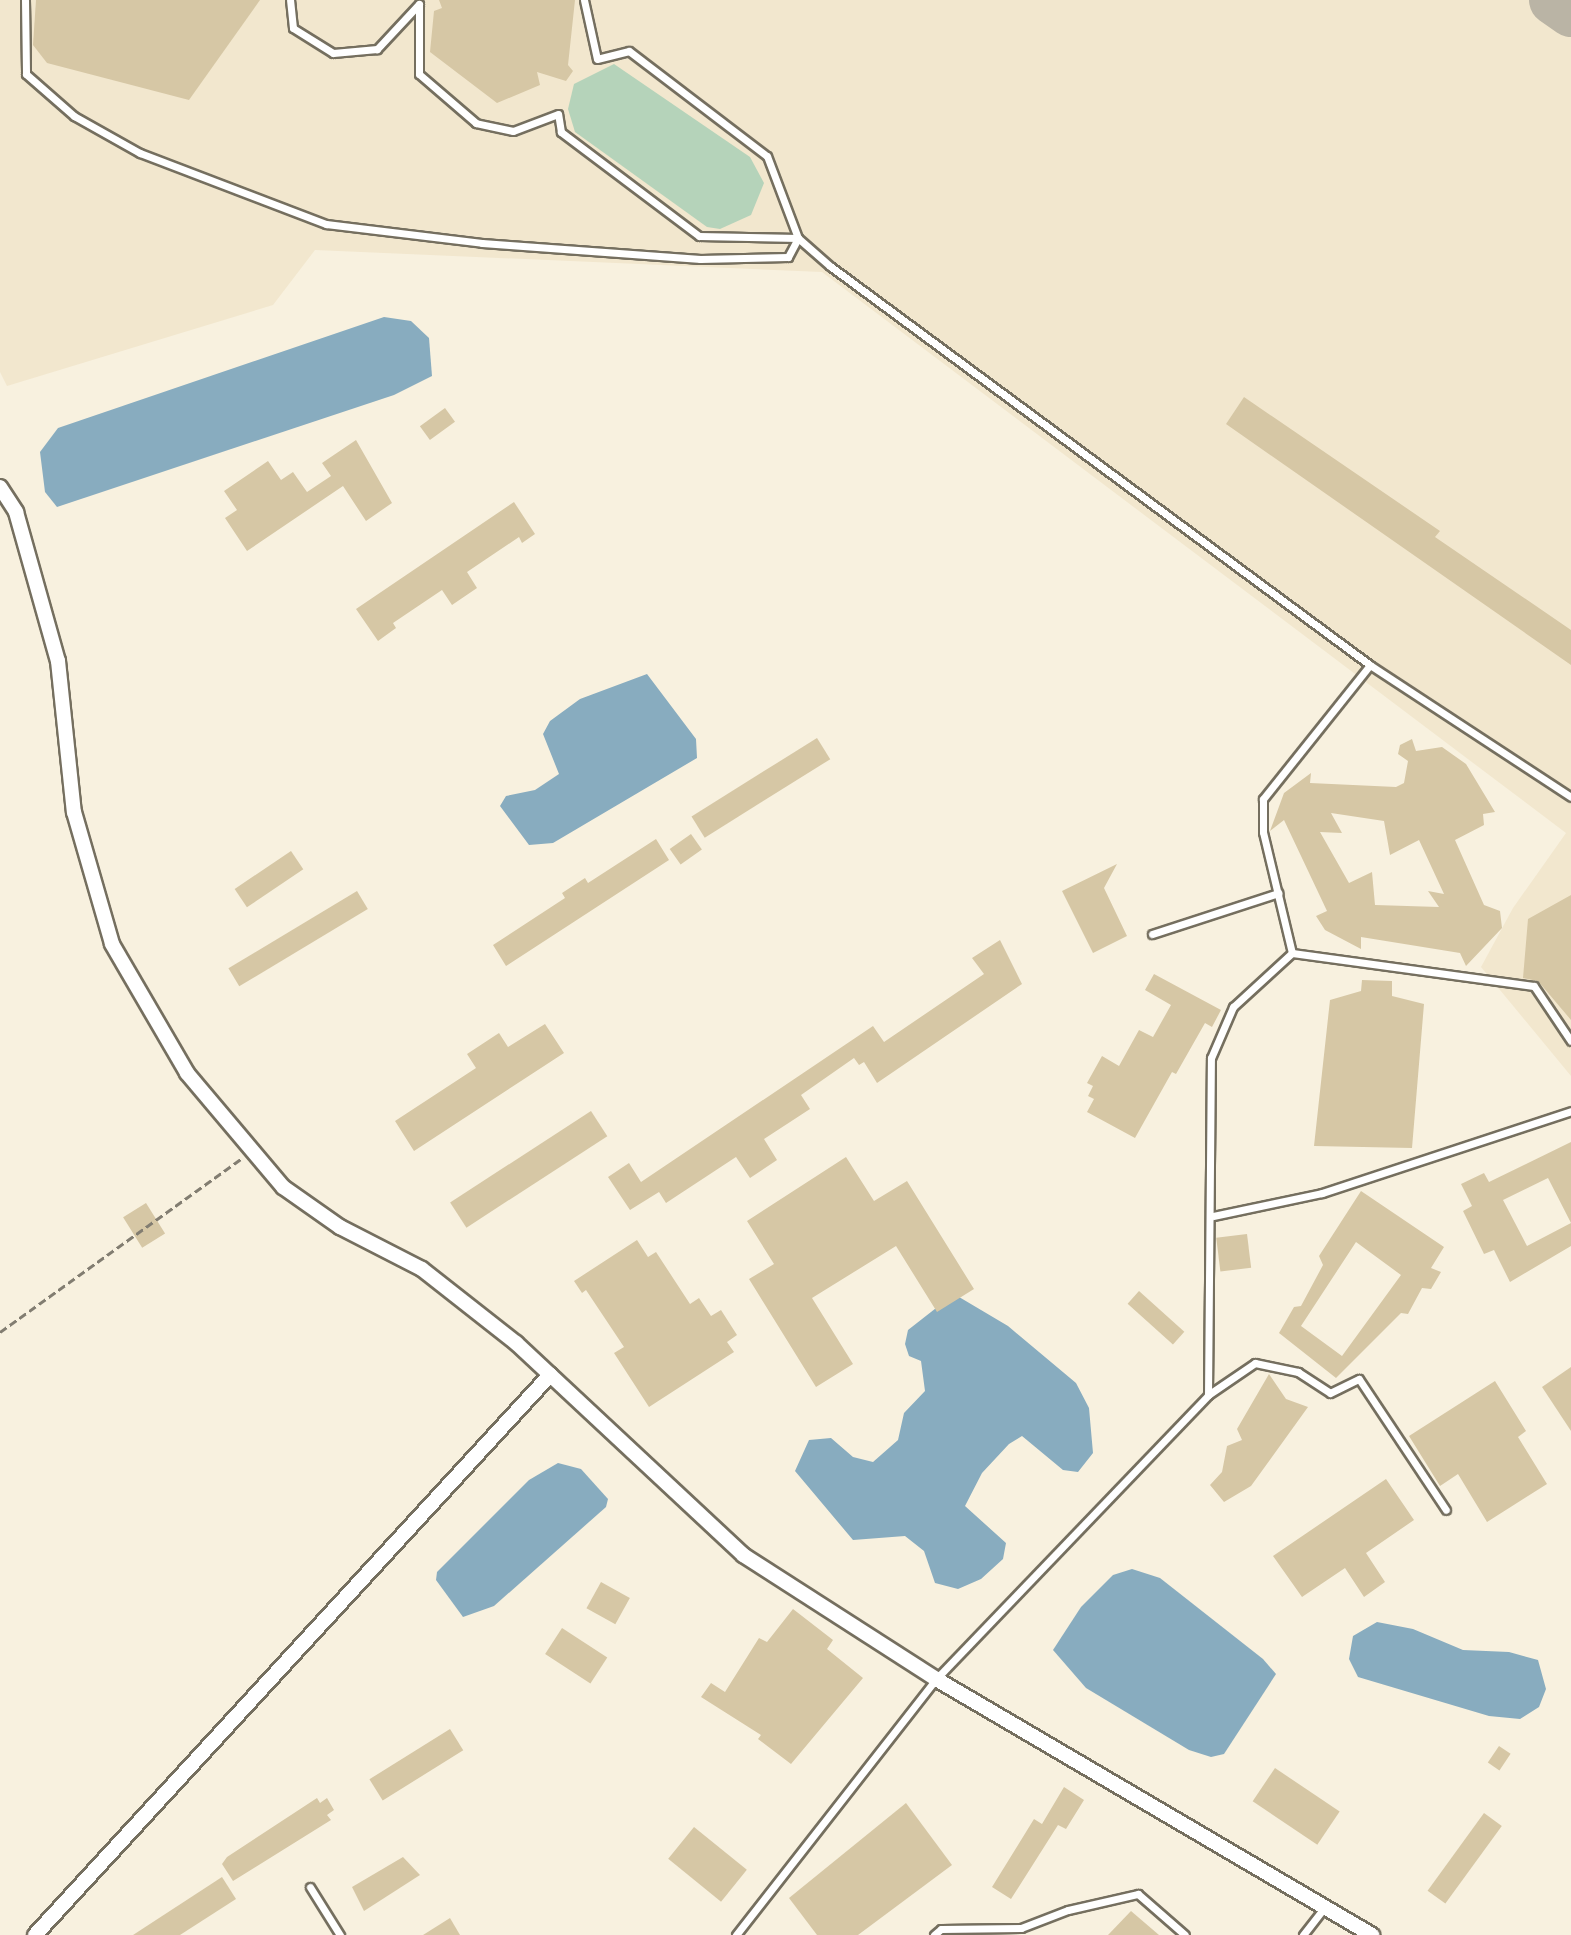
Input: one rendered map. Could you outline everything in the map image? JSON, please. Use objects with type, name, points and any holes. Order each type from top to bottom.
[{"type":"street","points":[[0,487],[16,512],[58,661],[74,812],[112,944],[187,1073],[283,1187],[340,1227],[422,1269],[550,1375],[743,1555],[936,1679],[1372,1935]]},
{"type":"street","points":[[35,1935],[550,1375]]},
{"type":"lane","points":[[25,0],[26,74],[74,116],[140,153],[326,224],[482,243],[700,259],[788,257],[798,238]]},
{"type":"lane","points":[[290,0],[293,28],[333,53],[377,49],[419,4],[419,74],[476,123],[513,131],[558,114],[561,132],[699,236],[798,238]]},
{"type":"lane","points":[[584,0],[597,59],[629,51],[767,156],[798,238],[1370,665],[1571,797]]},
{"type":"lane","points":[[1292,953],[1263,832],[1263,799],[1370,665]]},
{"type":"lane","points":[[1152,934],[1278,893]]},
{"type":"lane","points":[[1292,953],[1534,986],[1571,1041]]},
{"type":"lane","points":[[1208,1395],[1213,1216],[1211,1058],[1233,1007],[1292,953]]},
{"type":"lane","points":[[1213,1216],[1322,1193],[1571,1111]]},
{"type":"lane","points":[[736,1935],[936,1679],[1208,1395],[1255,1363],[1298,1372],[1330,1393],[1359,1379],[1446,1510]]},
{"type":"lane","points":[[310,1887],[340,1935]]},
{"type":"lane","points":[[934,1935],[941,1929],[1021,1928],[1068,1910],[1138,1894],[1185,1935]]},
{"type":"lane","points":[[1303,1935],[1324,1908]]},
{"type":"path","points":[[0,1332],[252,1151]]},
{"type":"shaded area","points":[[0,0],[1571,0],[1571,1076],[1481,967],[1513,908],[1566,833],[822,272],[315,250],[273,305],[7,386],[0,372]]},
{"type":"green space","points":[[614,64],[750,157],[764,183],[751,215],[720,229],[707,227],[575,132],[568,109],[574,84]]},
{"type":"water","points":[[384,317],[411,321],[429,338],[432,376],[394,395],[57,507],[45,492],[40,452],[58,428]]},
{"type":"water","points":[[647,674],[696,739],[697,758],[553,843],[529,845],[500,806],[506,796],[535,790],[559,774],[543,734],[550,721],[580,699]]},
{"type":"water","points":[[954,1294],[1008,1326],[1076,1383],[1089,1408],[1093,1453],[1078,1472],[1063,1470],[1022,1436],[1009,1444],[982,1473],[965,1506],[1006,1543],[1003,1559],[981,1579],[958,1589],[935,1583],[924,1551],[905,1536],[853,1540],[795,1471],[809,1440],[831,1438],[853,1457],[873,1462],[898,1440],[904,1413],[925,1391],[921,1361],[909,1356],[905,1344],[908,1330]]},
{"type":"water","points":[[558,1463],[581,1469],[608,1499],[606,1507],[494,1606],[463,1617],[436,1580],[437,1572],[529,1480]]},
{"type":"water","points":[[1132,1569],[1160,1578],[1263,1659],[1276,1674],[1224,1754],[1211,1757],[1189,1750],[1086,1688],[1053,1650],[1081,1607],[1113,1575]]},
{"type":"water","points":[[1377,1622],[1413,1629],[1463,1650],[1509,1652],[1538,1660],[1546,1689],[1539,1707],[1520,1719],[1489,1716],[1358,1677],[1349,1659],[1353,1636]]},
{"type":"building","points":[[36,0],[260,0],[189,100],[47,63],[33,45]]},
{"type":"building","points":[[439,0],[575,0],[568,65],[573,71],[566,81],[537,72],[540,85],[497,103],[430,52],[434,11],[442,8]]},
{"type":"building","points":[[1244,397],[1440,531],[1435,537],[1571,630],[1571,665],[1226,424]]},
{"type":"building","points":[[445,408],[455,422],[430,440],[420,426]]},
{"type":"building","points":[[356,440],[392,503],[366,521],[343,486],[247,551],[225,518],[237,510],[224,491],[268,461],[281,480],[293,472],[307,492],[331,476],[322,463]]},
{"type":"building","points":[[514,502],[535,534],[522,543],[519,537],[467,572],[477,588],[452,605],[442,590],[393,623],[396,628],[378,641],[356,609]]},
{"type":"building","points":[[817,738],[830,759],[705,838],[691,816]]},
{"type":"building","points":[[1412,739],[1416,751],[1442,747],[1466,764],[1495,812],[1483,814],[1484,825],[1455,840],[1484,905],[1500,911],[1502,928],[1466,966],[1460,953],[1361,937],[1361,949],[1325,930],[1316,916],[1327,911],[1284,820],[1270,831],[1284,793],[1311,773],[1310,783],[1396,787],[1404,783],[1408,761],[1398,754],[1400,745]],"holes":[[[1331,813],[1384,821],[1390,855],[1419,840],[1444,894],[1428,891],[1439,907],[1375,905],[1372,872],[1349,883],[1320,832],[1342,833]]]},
{"type":"building","points":[[691,834],[702,850],[681,864],[670,849]]},
{"type":"building","points":[[656,839],[669,860],[506,966],[493,945],[565,898],[562,893],[585,878],[588,883]]},
{"type":"building","points":[[291,851],[303,869],[247,907],[235,889]]},
{"type":"building","points":[[1117,864],[1104,888],[1127,936],[1093,953],[1062,891]]},
{"type":"building","points":[[357,891],[368,909],[239,986],[228,968]]},
{"type":"building","points":[[1571,895],[1571,1020],[1538,981],[1523,978],[1528,919]]},
{"type":"building","points":[[1000,940],[1022,984],[877,1083],[864,1062],[859,1065],[854,1058],[801,1095],[810,1109],[764,1139],[777,1160],[750,1178],[736,1157],[666,1203],[659,1192],[630,1210],[608,1177],[629,1163],[641,1182],[873,1026],[884,1042],[984,974],[972,958]]},
{"type":"building","points":[[1154,974],[1221,1010],[1212,1027],[1205,1023],[1176,1074],[1172,1072],[1135,1138],[1087,1112],[1094,1099],[1088,1096],[1093,1086],[1087,1083],[1102,1056],[1119,1066],[1139,1030],[1153,1037],[1171,1005],[1145,990]]},
{"type":"building","points":[[1362,980],[1392,981],[1392,996],[1424,1004],[1412,1148],[1314,1146],[1330,1000],[1361,991]]},
{"type":"building","points":[[545,1024],[564,1053],[414,1151],[395,1121],[476,1068],[467,1054],[499,1033],[508,1047]]},
{"type":"building","points":[[591,1111],[607,1136],[466,1228],[450,1202]]},
{"type":"building","points":[[1571,1142],[1571,1223],[1571,1246],[1510,1282],[1494,1250],[1484,1254],[1463,1211],[1472,1206],[1461,1184],[1484,1173],[1489,1182]],"holes":[[[1548,1178],[1571,1223],[1527,1246],[1503,1200]]]},
{"type":"building","points":[[846,1157],[874,1201],[907,1181],[974,1289],[937,1312],[896,1246],[812,1298],[853,1364],[816,1387],[749,1279],[774,1264],[747,1221]]},
{"type":"building","points":[[1361,1191],[1444,1247],[1431,1268],[1441,1272],[1431,1289],[1422,1288],[1408,1314],[1401,1313],[1336,1378],[1279,1333],[1294,1307],[1301,1306],[1323,1265],[1319,1256]],"holes":[[[1356,1242],[1401,1275],[1342,1356],[1301,1326]]]},
{"type":"building","points":[[146,1203],[165,1234],[142,1248],[123,1217]]},
{"type":"building","points":[[1247,1234],[1251,1268],[1220,1272],[1216,1238]]},
{"type":"building","points":[[637,1240],[648,1257],[656,1252],[690,1304],[699,1298],[711,1316],[721,1310],[737,1335],[727,1342],[734,1352],[649,1407],[614,1353],[624,1347],[586,1290],[582,1293],[574,1281]]},
{"type":"building","points":[[1139,1291],[1184,1332],[1173,1344],[1128,1304]]},
{"type":"building","points":[[1571,1367],[1571,1431],[1542,1387]]},
{"type":"building","points":[[1269,1374],[1286,1399],[1308,1407],[1251,1486],[1224,1502],[1210,1485],[1222,1472],[1227,1446],[1242,1440],[1237,1429]]},
{"type":"building","points":[[1495,1381],[1526,1431],[1518,1437],[1547,1484],[1487,1522],[1458,1474],[1440,1486],[1409,1436]]},
{"type":"building","points":[[1386,1479],[1414,1520],[1366,1553],[1385,1582],[1364,1597],[1345,1568],[1302,1597],[1273,1556]]},
{"type":"building","points":[[601,1582],[630,1598],[615,1624],[586,1608]]},
{"type":"building","points":[[793,1609],[833,1640],[827,1649],[863,1678],[791,1764],[758,1739],[761,1735],[701,1697],[711,1683],[725,1692],[759,1638],[767,1642]]},
{"type":"building","points":[[562,1628],[607,1657],[590,1683],[545,1654]]},
{"type":"building","points":[[450,1729],[463,1750],[383,1801],[369,1779]]},
{"type":"building","points":[[1499,1746],[1511,1754],[1499,1770],[1488,1763]]},
{"type":"building","points":[[1275,1768],[1340,1812],[1317,1845],[1253,1801]]},
{"type":"building","points":[[1064,1787],[1084,1800],[1066,1829],[1058,1825],[1011,1899],[992,1887],[1034,1819],[1042,1824]]},
{"type":"building","points":[[317,1798],[320,1803],[327,1798],[334,1810],[327,1815],[331,1820],[233,1881],[222,1864],[227,1857]]},
{"type":"building","points":[[906,1803],[952,1865],[858,1935],[817,1935],[789,1898]]},
{"type":"building","points":[[1484,1813],[1502,1826],[1445,1904],[1428,1891]]},
{"type":"building","points":[[694,1827],[747,1870],[721,1902],[668,1859]]},
{"type":"building","points":[[403,1857],[420,1875],[364,1911],[352,1887]]},
{"type":"building","points":[[222,1877],[236,1899],[180,1935],[133,1935]]},
{"type":"building","points":[[1131,1911],[1159,1935],[1108,1935]]},
{"type":"building","points":[[450,1918],[460,1935],[423,1935]]},
{"type":"taxiway","points":[[1554,0],[1571,12]]}]
